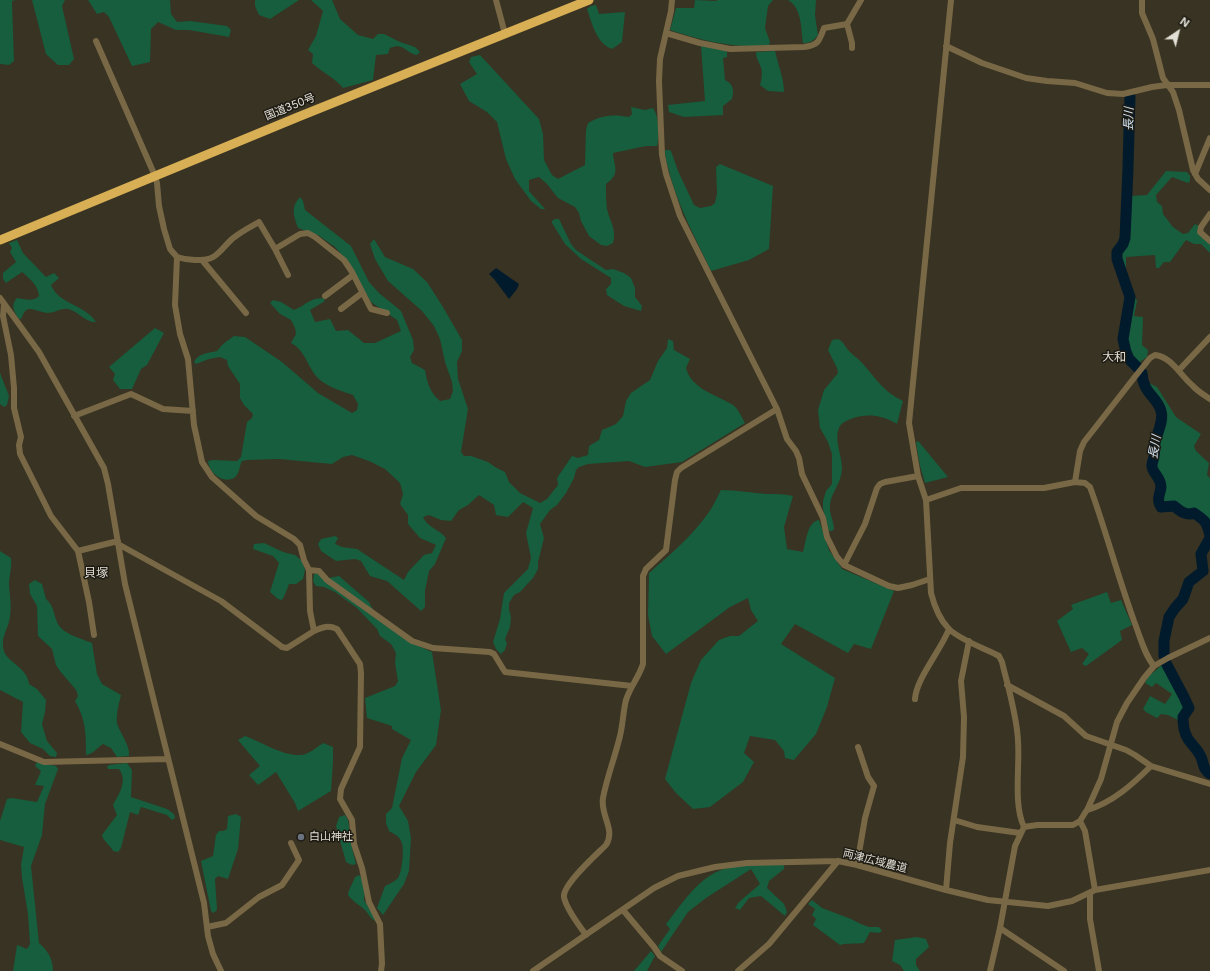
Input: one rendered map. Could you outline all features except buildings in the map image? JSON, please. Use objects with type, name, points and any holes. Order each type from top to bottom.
[{"type":"highway","name":"国道350号","points":[[0,240],[589,0]]},
{"type":"street","points":[[496,0],[505,34]]},
{"type":"street","points":[[672,0],[666,33],[662,43],[658,81],[662,155],[666,174],[680,216],[777,410],[787,439],[799,458],[802,474],[823,518],[830,542],[837,557],[844,564],[889,586],[898,588],[930,579]]},
{"type":"street","points":[[852,48],[847,24],[861,0]]},
{"type":"street","points":[[951,0],[909,423],[918,476],[926,500],[931,593],[934,602],[939,614],[949,629],[969,641],[1000,656],[1018,740],[1018,788],[1020,814],[1024,826],[1015,846],[1000,928],[990,971]]},
{"type":"street","points":[[1142,0],[1142,13],[1153,39],[1161,71],[1167,85],[1173,92],[1179,110],[1192,170],[1210,190]]},
{"type":"street","points":[[666,33],[700,43],[730,49],[804,47],[814,46],[820,39],[824,28],[847,24]]},
{"type":"street","points":[[96,41],[155,176],[159,206],[170,249],[177,256],[185,260],[202,260],[212,258],[222,251],[232,239],[259,222],[288,275]]},
{"type":"street","points":[[946,46],[982,63],[1026,78],[1074,83],[1107,93],[1123,94],[1167,85],[1210,85]]},
{"type":"street","points":[[1195,174],[1210,138]]},
{"type":"street","points":[[1210,214],[1201,227],[1200,232],[1210,241]]},
{"type":"street","points":[[275,249],[300,234],[308,233],[327,245],[344,260],[371,309],[387,313]]},
{"type":"street","points":[[177,256],[175,305],[180,334],[188,359],[197,442],[202,462],[212,477],[256,516],[294,539],[300,545],[304,560],[309,570],[310,611],[314,631]]},
{"type":"street","points":[[202,260],[246,313]]},
{"type":"street","points":[[325,296],[353,275]]},
{"type":"street","points":[[342,309],[362,293]]},
{"type":"street","points":[[0,298],[39,352],[104,468],[125,584],[167,759],[204,903],[208,936],[213,954],[221,971]]},
{"type":"street","points":[[4,304],[3,316],[11,355],[14,408],[21,437],[18,445],[20,454],[51,516],[78,551],[89,602],[94,635]]},
{"type":"street","points":[[1179,370],[1210,337]]},
{"type":"street","points":[[1075,482],[1080,451],[1084,442],[1150,358],[1155,355],[1159,355],[1174,365],[1193,387],[1210,399]]},
{"type":"street","points":[[74,416],[131,394],[163,409],[193,410]]},
{"type":"street","points":[[586,935],[566,904],[564,893],[571,881],[610,839],[603,801],[620,736],[626,700],[643,664],[643,576],[646,569],[666,550],[677,472],[681,468],[777,410]]},
{"type":"street","points":[[844,564],[865,524],[877,488],[880,484],[918,476]]},
{"type":"street","points":[[926,500],[961,488],[1044,488],[1075,482],[1085,483],[1090,487],[1103,523],[1127,603],[1141,640],[1154,666]]},
{"type":"street","points":[[78,551],[118,542],[221,601],[282,647],[287,648],[323,626],[337,629],[360,664],[360,747],[341,789],[340,799],[352,820],[354,844],[362,868],[369,902],[380,924],[381,971]]},
{"type":"street","points":[[309,570],[319,571],[327,580],[412,641],[422,645],[433,648],[490,652],[494,654],[505,672],[632,686]]},
{"type":"street","points":[[915,699],[919,682],[940,648],[949,629]]},
{"type":"street","points":[[1024,826],[1073,825],[1080,821],[1087,810],[1101,779],[1117,722],[1127,703],[1144,678],[1154,666],[1181,651],[1210,638]]},
{"type":"street","points":[[946,890],[950,843],[963,757],[964,717],[961,681],[969,641]]},
{"type":"street","points":[[1007,685],[1064,716],[1086,736],[1136,755],[1151,766],[1210,784]]},
{"type":"street","points":[[0,744],[44,762],[167,759]]},
{"type":"street","points":[[857,865],[865,818],[874,786],[868,777],[858,747]]},
{"type":"street","points":[[1087,810],[1095,808],[1128,788],[1151,766]]},
{"type":"street","points":[[954,820],[978,828],[1020,833]]},
{"type":"street","points":[[1080,821],[1085,831],[1092,891],[1090,919],[1099,971]]},
{"type":"street","points":[[207,926],[226,923],[259,897],[282,885],[299,860],[291,843]]},
{"type":"street","points":[[738,971],[769,944],[838,861]]},
{"type":"street","name":"両津広域農道","points":[[533,971],[654,888],[678,876],[698,870],[747,863],[838,861],[988,900],[1048,906],[1072,901],[1092,891],[1210,870]]},
{"type":"street","points":[[623,910],[660,956],[682,971]]},
{"type":"street","points":[[1000,928],[1064,971]]},
{"type":"green space","points":[[0,0],[16,0],[12,1],[14,61],[9,65],[0,64]]},
{"type":"green space","points":[[32,0],[65,0],[62,6],[74,59],[69,65],[58,65],[46,54]]},
{"type":"green space","points":[[88,0],[170,0],[171,14],[177,22],[190,21],[227,26],[231,30],[229,37],[189,30],[176,30],[158,22],[151,29],[150,62],[132,66],[109,17],[104,12],[97,14]]},
{"type":"green space","points":[[255,0],[299,0],[270,19],[259,15],[255,6]]},
{"type":"green space","points":[[311,0],[332,0],[340,19],[358,35],[373,39],[378,34],[384,34],[415,47],[420,52],[417,55],[402,47],[395,46],[390,48],[388,54],[376,55],[373,80],[343,88],[312,63],[313,54],[308,50],[316,36],[323,11]]},
{"type":"green space","points":[[695,0],[773,0],[768,6],[765,28],[770,42],[769,45],[731,45],[695,38],[670,30],[676,8],[694,8]]},
{"type":"green space","points":[[788,0],[816,0],[815,15],[818,35],[812,41],[803,43],[798,13],[793,4]]},
{"type":"green space","points":[[596,5],[599,14],[625,12],[622,42],[612,49],[602,42],[595,32],[587,9]]},
{"type":"green space","points":[[701,46],[727,50],[727,57],[723,58],[725,80],[733,88],[732,99],[723,106],[723,115],[684,117],[669,112],[668,105],[705,101]]},
{"type":"green space","points":[[775,51],[782,77],[784,92],[768,91],[760,85],[762,72],[756,52]]},
{"type":"green space","points":[[480,55],[539,119],[543,134],[544,160],[552,175],[558,179],[585,165],[586,130],[588,123],[598,118],[608,116],[629,117],[632,114],[631,107],[645,110],[653,108],[657,116],[657,146],[646,146],[613,153],[616,170],[614,177],[606,184],[606,200],[607,209],[613,226],[613,243],[607,246],[601,245],[589,236],[575,207],[558,198],[547,184],[539,177],[529,180],[529,191],[545,209],[541,209],[531,201],[515,179],[506,159],[497,122],[487,112],[469,101],[460,84],[477,74],[469,62],[471,57]]},
{"type":"green space","points":[[665,150],[671,151],[678,171],[694,205],[700,208],[711,206],[715,203],[717,193],[716,167],[720,164],[773,186],[769,249],[749,260],[711,271],[678,199],[670,175]]},
{"type":"green space","points":[[1166,171],[1187,172],[1190,176],[1190,181],[1188,183],[1172,177],[1156,195],[1157,202],[1162,206],[1163,214],[1173,227],[1183,234],[1188,233],[1195,224],[1199,226],[1201,236],[1210,244],[1210,253],[1201,244],[1194,244],[1186,240],[1170,262],[1164,262],[1159,268],[1156,268],[1155,255],[1126,257],[1126,274],[1137,301],[1134,316],[1143,317],[1142,345],[1148,350],[1147,357],[1140,362],[1135,363],[1130,357],[1126,338],[1132,297],[1118,257],[1128,238],[1130,196],[1147,195]]},
{"type":"green space","points":[[300,197],[303,201],[305,210],[351,246],[369,282],[379,293],[401,311],[413,340],[414,350],[410,357],[412,363],[425,370],[430,387],[440,401],[450,399],[453,391],[452,382],[445,362],[440,339],[434,326],[422,311],[388,281],[375,259],[370,244],[374,239],[385,257],[413,269],[427,282],[462,340],[462,351],[457,362],[458,379],[468,409],[461,452],[464,456],[471,456],[488,462],[505,472],[509,482],[520,493],[540,503],[547,499],[558,485],[557,478],[572,456],[578,458],[588,455],[589,446],[599,440],[602,430],[616,424],[623,416],[626,401],[631,393],[650,380],[658,361],[667,348],[668,339],[673,341],[674,350],[690,359],[686,368],[693,382],[705,391],[735,406],[745,423],[682,462],[645,467],[629,461],[588,464],[579,467],[576,470],[574,478],[566,493],[557,505],[550,510],[540,524],[544,538],[538,562],[538,569],[533,578],[520,592],[514,595],[509,603],[511,617],[510,627],[505,639],[507,643],[505,650],[501,654],[496,649],[493,642],[500,619],[504,593],[528,569],[531,558],[526,533],[533,508],[523,502],[508,517],[496,515],[494,505],[479,495],[468,505],[459,510],[451,521],[441,520],[429,515],[423,517],[428,524],[446,538],[435,564],[429,571],[425,591],[425,607],[421,611],[387,581],[370,576],[361,561],[355,559],[336,561],[321,551],[318,544],[321,539],[335,536],[338,538],[335,544],[342,547],[357,549],[404,580],[408,572],[424,555],[432,553],[436,545],[420,538],[408,524],[408,515],[400,504],[403,494],[400,483],[385,469],[352,455],[343,457],[332,464],[279,459],[247,460],[242,461],[234,478],[225,480],[217,476],[211,470],[208,461],[237,461],[241,457],[247,422],[252,418],[253,414],[244,405],[240,398],[240,384],[228,366],[227,360],[220,357],[196,364],[194,362],[201,355],[217,351],[223,344],[234,336],[245,337],[282,362],[318,393],[352,413],[357,410],[358,404],[353,395],[326,384],[313,372],[299,349],[291,343],[296,334],[291,320],[280,314],[270,303],[273,300],[281,302],[294,310],[310,301],[323,298],[325,301],[310,310],[315,322],[330,319],[336,331],[348,330],[364,343],[375,343],[401,331],[397,320],[371,302],[350,265],[335,247],[318,235],[298,228],[294,216],[294,208]]},
{"type":"green space","points":[[555,219],[559,219],[571,244],[576,250],[606,270],[613,269],[624,273],[631,278],[635,288],[635,297],[642,306],[641,311],[624,306],[607,295],[606,289],[611,284],[611,278],[581,259],[565,244],[552,223]]},
{"type":"green space","points":[[17,240],[23,253],[46,277],[54,273],[59,278],[51,285],[55,291],[66,301],[86,312],[96,322],[89,321],[74,311],[68,309],[47,313],[29,309],[25,312],[21,319],[19,319],[13,306],[17,298],[32,300],[39,296],[35,285],[22,272],[6,283],[3,279],[3,273],[16,262],[10,252],[12,248],[9,243]]},
{"type":"green space","points":[[155,328],[164,333],[147,365],[141,369],[132,389],[120,389],[113,380],[115,374],[109,367]]},
{"type":"green space","points":[[838,339],[862,363],[877,381],[890,393],[903,401],[897,424],[882,417],[870,415],[846,421],[839,428],[837,437],[842,463],[842,473],[831,500],[830,511],[834,529],[829,531],[823,509],[823,501],[826,491],[832,484],[832,454],[828,442],[820,428],[818,410],[824,390],[838,373],[828,350],[832,340]]},
{"type":"green space","points":[[0,373],[9,396],[7,405],[4,407],[0,404]]},
{"type":"green space","points":[[1149,383],[1157,387],[1176,417],[1201,434],[1194,446],[1196,451],[1209,463],[1207,475],[1210,478],[1210,522],[1205,516],[1194,511],[1189,512],[1174,503],[1166,505],[1160,500],[1162,480],[1155,468],[1157,442],[1165,414],[1163,406],[1146,386]]},
{"type":"green space","points":[[917,441],[948,477],[925,483],[920,466],[916,443]]},
{"type":"green space","points":[[721,490],[793,496],[784,527],[787,549],[803,552],[809,528],[812,524],[819,520],[829,550],[842,569],[894,591],[871,649],[854,644],[848,653],[795,624],[781,644],[835,678],[827,707],[816,734],[794,760],[785,758],[784,751],[775,740],[750,736],[744,753],[754,762],[743,782],[710,807],[693,809],[676,793],[665,779],[691,683],[701,660],[719,640],[730,636],[739,636],[758,621],[751,610],[748,598],[730,607],[666,654],[652,636],[648,615],[649,573],[696,529],[711,509]]},
{"type":"green space","points":[[264,543],[283,552],[295,555],[302,561],[305,570],[303,579],[296,584],[289,584],[282,600],[278,599],[270,592],[279,563],[273,556],[253,549],[254,544]]},
{"type":"green space","points":[[0,551],[11,558],[9,582],[11,612],[3,641],[4,651],[9,659],[25,674],[28,678],[29,684],[37,689],[46,700],[42,724],[47,741],[57,753],[56,757],[50,756],[43,749],[30,743],[21,732],[23,702],[0,690]]},
{"type":"green space","points":[[317,573],[324,579],[339,576],[369,602],[378,619],[410,642],[432,652],[441,710],[436,745],[416,772],[399,806],[408,821],[411,838],[409,871],[404,884],[383,915],[377,908],[385,886],[398,878],[401,871],[403,856],[403,847],[400,839],[389,831],[386,823],[386,814],[392,808],[402,758],[411,740],[392,729],[392,726],[367,718],[365,698],[395,686],[398,681],[395,663],[396,653],[391,644],[380,636],[377,629],[357,608],[335,592],[324,587],[316,586],[313,581],[314,574]]},
{"type":"green space","points":[[35,580],[42,584],[46,599],[52,607],[59,626],[67,633],[92,643],[97,674],[102,684],[121,695],[117,713],[117,723],[128,747],[129,756],[117,757],[111,748],[103,744],[93,752],[86,755],[85,727],[79,708],[75,701],[78,696],[76,690],[56,665],[52,649],[38,636],[37,606],[30,594],[29,584]]},
{"type":"green space","points":[[1107,592],[1111,603],[1121,600],[1132,625],[1120,631],[1122,640],[1086,666],[1082,664],[1089,654],[1082,648],[1071,652],[1057,621],[1073,609],[1071,605]]},
{"type":"green space","points":[[1163,664],[1185,705],[1178,720],[1168,715],[1161,714],[1157,718],[1143,709],[1150,696],[1165,704],[1172,694],[1156,683],[1152,687],[1145,683],[1148,677]]},
{"type":"green space","points":[[245,736],[279,751],[294,755],[307,753],[323,743],[333,747],[331,791],[298,811],[295,803],[276,772],[258,785],[249,775],[260,766],[238,740]]},
{"type":"green space","points":[[37,762],[56,766],[58,769],[45,804],[42,835],[31,866],[39,943],[49,956],[53,971],[13,971],[17,945],[27,949],[30,944],[28,914],[21,865],[24,847],[0,840],[0,821],[7,799],[12,798],[37,802],[44,786],[35,785],[41,771],[35,766]]},
{"type":"green space","points":[[127,763],[132,770],[131,797],[167,809],[174,814],[175,818],[172,820],[167,815],[141,807],[138,815],[130,812],[121,848],[118,852],[113,851],[102,835],[117,815],[113,805],[122,787],[123,778],[119,769],[108,769],[107,767],[109,765]]},
{"type":"green space","points":[[236,814],[241,817],[238,849],[228,879],[218,876],[215,879],[217,909],[213,913],[211,911],[201,861],[213,856],[216,835],[219,831],[227,829],[228,816]]},
{"type":"green space","points":[[345,815],[348,820],[356,864],[352,865],[346,862],[336,826],[339,817]]},
{"type":"green space","points":[[758,864],[784,865],[784,869],[769,881],[767,888],[784,904],[787,912],[785,916],[761,896],[749,898],[740,910],[735,908],[739,902],[760,884],[751,869],[706,898],[688,912],[661,952],[658,946],[670,929],[666,924],[698,885],[706,878],[724,869],[736,866]]},
{"type":"green space","points":[[359,875],[365,885],[364,900],[376,919],[375,921],[348,895],[355,877]]},
{"type":"green space","points":[[812,900],[822,908],[869,927],[879,927],[882,931],[879,933],[870,932],[864,943],[840,945],[813,925],[816,919],[812,915],[815,909],[808,904]]},
{"type":"green space","points":[[917,937],[926,939],[929,947],[916,959],[916,965],[920,971],[904,971],[900,965],[892,961],[895,940]]},
{"type":"green space","points":[[651,951],[655,956],[647,971],[634,971]]},
{"type":"water","points":[[496,268],[519,284],[509,299],[489,274]]},
{"type":"waterway","name":"長川","points":[[1128,167],[1130,96]]},
{"type":"waterway","name":"長川","points":[[1128,169],[1125,238],[1123,244],[1117,252],[1117,259],[1130,297],[1123,339],[1129,359],[1138,368]]},
{"type":"waterway","name":"長川","points":[[1142,373],[1145,386],[1159,406],[1162,415],[1155,443],[1152,465],[1152,468],[1161,483],[1159,499],[1161,507],[1174,506],[1186,513],[1194,513],[1205,522],[1210,536]]},
{"type":"waterway","name":"長川","points":[[1164,656],[1164,641],[1169,617],[1183,599],[1189,582],[1203,571],[1201,554],[1210,538]]},
{"type":"waterway","name":"長川","points":[[1166,663],[1189,708],[1183,717],[1186,734],[1199,753],[1205,769],[1210,774]]},
{"type":"place","name":"白山神社","points":[[301,837]]},
{"type":"district","name":"大和","points":[[1114,357]]},
{"type":"district","name":"貝塚","points":[[96,573]]}]
